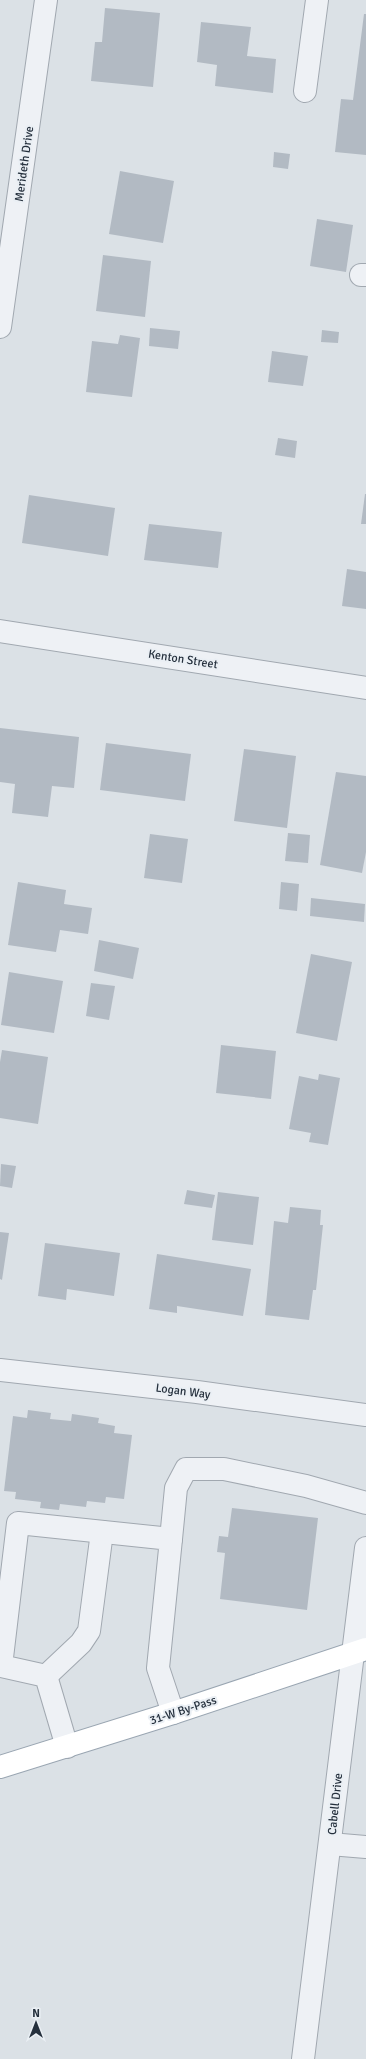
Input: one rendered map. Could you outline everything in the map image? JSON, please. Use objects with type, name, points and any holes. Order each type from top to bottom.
[{"type":"main road","name":"31-W By-Pass","points":[[0,1767],[67,1747],[359,1652]]},
{"type":"street","name":"Merideth Drive","points":[[0,327],[46,0]]},
{"type":"street","points":[[305,91],[318,0]]},
{"type":"street","name":"Kenton Street","points":[[0,631],[366,688]]},
{"type":"street","name":"Logan Way","points":[[0,1370],[197,1392],[366,1415]]},
{"type":"street","points":[[173,1713],[158,1668],[176,1488],[186,1468],[224,1469],[306,1486],[366,1503]]},
{"type":"street","points":[[46,1676],[1,1666],[18,1523],[171,1539]]},
{"type":"street","points":[[46,1676],[81,1643],[89,1631],[102,1532]]},
{"type":"street","name":"Cabell Drive","points":[[303,2059],[330,1844],[359,1652],[366,1548]]},
{"type":"street","points":[[46,1676],[67,1747]]},
{"type":"street","points":[[330,1844],[366,1847]]},
{"type":"building","points":[[105,8],[160,13],[153,87],[91,81],[95,42],[102,42]]},
{"type":"building","points":[[364,14],[366,14],[366,155],[335,152],[341,99],[353,100]]},
{"type":"building","points":[[201,22],[251,27],[247,56],[276,59],[273,93],[215,86],[217,65],[197,62]]},
{"type":"building","points":[[274,152],[290,154],[288,169],[273,167]]},
{"type":"building","points":[[120,171],[174,181],[163,243],[109,234]]},
{"type":"building","points":[[317,219],[353,225],[346,272],[310,266]]},
{"type":"building","points":[[103,255],[151,261],[145,317],[96,311]]},
{"type":"building","points":[[150,328],[180,331],[178,349],[149,346]]},
{"type":"building","points":[[322,330],[339,332],[338,343],[321,342]]},
{"type":"building","points":[[120,335],[140,338],[132,397],[86,392],[92,341],[118,344]]},
{"type":"building","points":[[272,351],[308,356],[303,386],[268,382]]},
{"type":"building","points":[[278,438],[297,441],[295,458],[275,455]]},
{"type":"building","points":[[365,494],[366,524],[361,524]]},
{"type":"building","points":[[29,495],[115,508],[108,556],[22,543]]},
{"type":"building","points":[[149,524],[222,532],[218,568],[144,560]]},
{"type":"building","points":[[347,569],[366,572],[366,609],[342,606]]},
{"type":"building","points":[[0,728],[79,737],[74,788],[52,786],[48,817],[12,813],[15,784],[0,782]]},
{"type":"building","points":[[106,743],[191,754],[185,801],[100,790]]},
{"type":"building","points":[[244,749],[296,756],[287,828],[234,821]]},
{"type":"building","points":[[336,772],[366,776],[366,852],[362,873],[320,865]]},
{"type":"building","points":[[288,833],[310,835],[308,863],[285,861]]},
{"type":"building","points":[[150,834],[188,839],[182,883],[144,878]]},
{"type":"building","points":[[18,882],[66,890],[64,904],[92,908],[88,934],[60,930],[56,952],[8,945]]},
{"type":"building","points":[[281,882],[299,884],[297,911],[279,909]]},
{"type":"building","points":[[311,898],[365,904],[364,922],[310,916]]},
{"type":"building","points":[[99,940],[139,948],[133,979],[94,971]]},
{"type":"building","points":[[311,954],[352,962],[337,1041],[296,1033]]},
{"type":"building","points":[[9,972],[63,981],[54,1033],[1,1025]]},
{"type":"building","points":[[91,983],[115,986],[109,1020],[86,1016]]},
{"type":"building","points":[[221,1045],[276,1051],[271,1099],[216,1093]]},
{"type":"building","points":[[2,1050],[48,1057],[38,1124],[0,1118],[0,1062]]},
{"type":"building","points":[[319,1074],[340,1078],[328,1145],[309,1142],[311,1133],[289,1129],[299,1076],[318,1080]]},
{"type":"building","points":[[1,1164],[16,1166],[12,1188],[0,1186]]},
{"type":"building","points":[[187,1190],[215,1195],[212,1208],[184,1204]]},
{"type":"building","points":[[218,1192],[259,1197],[253,1245],[212,1240]]},
{"type":"building","points":[[290,1207],[321,1210],[320,1225],[323,1225],[316,1290],[313,1290],[309,1320],[265,1315],[274,1221],[288,1223]]},
{"type":"building","points":[[0,1232],[9,1233],[2,1280],[0,1279]]},
{"type":"building","points":[[45,1243],[120,1253],[114,1296],[67,1289],[66,1300],[38,1296]]},
{"type":"building","points":[[157,1254],[251,1269],[243,1316],[177,1306],[177,1313],[149,1309]]},
{"type":"building","points":[[28,1410],[51,1413],[50,1419],[71,1421],[72,1414],[99,1418],[98,1423],[115,1426],[114,1433],[132,1435],[124,1499],[106,1497],[105,1503],[87,1501],[86,1507],[60,1504],[59,1510],[40,1508],[41,1502],[15,1499],[16,1492],[4,1491],[13,1416],[27,1418]]},
{"type":"building","points":[[232,1508],[318,1518],[307,1610],[220,1599],[225,1553],[217,1552],[219,1536],[228,1537]]}]
